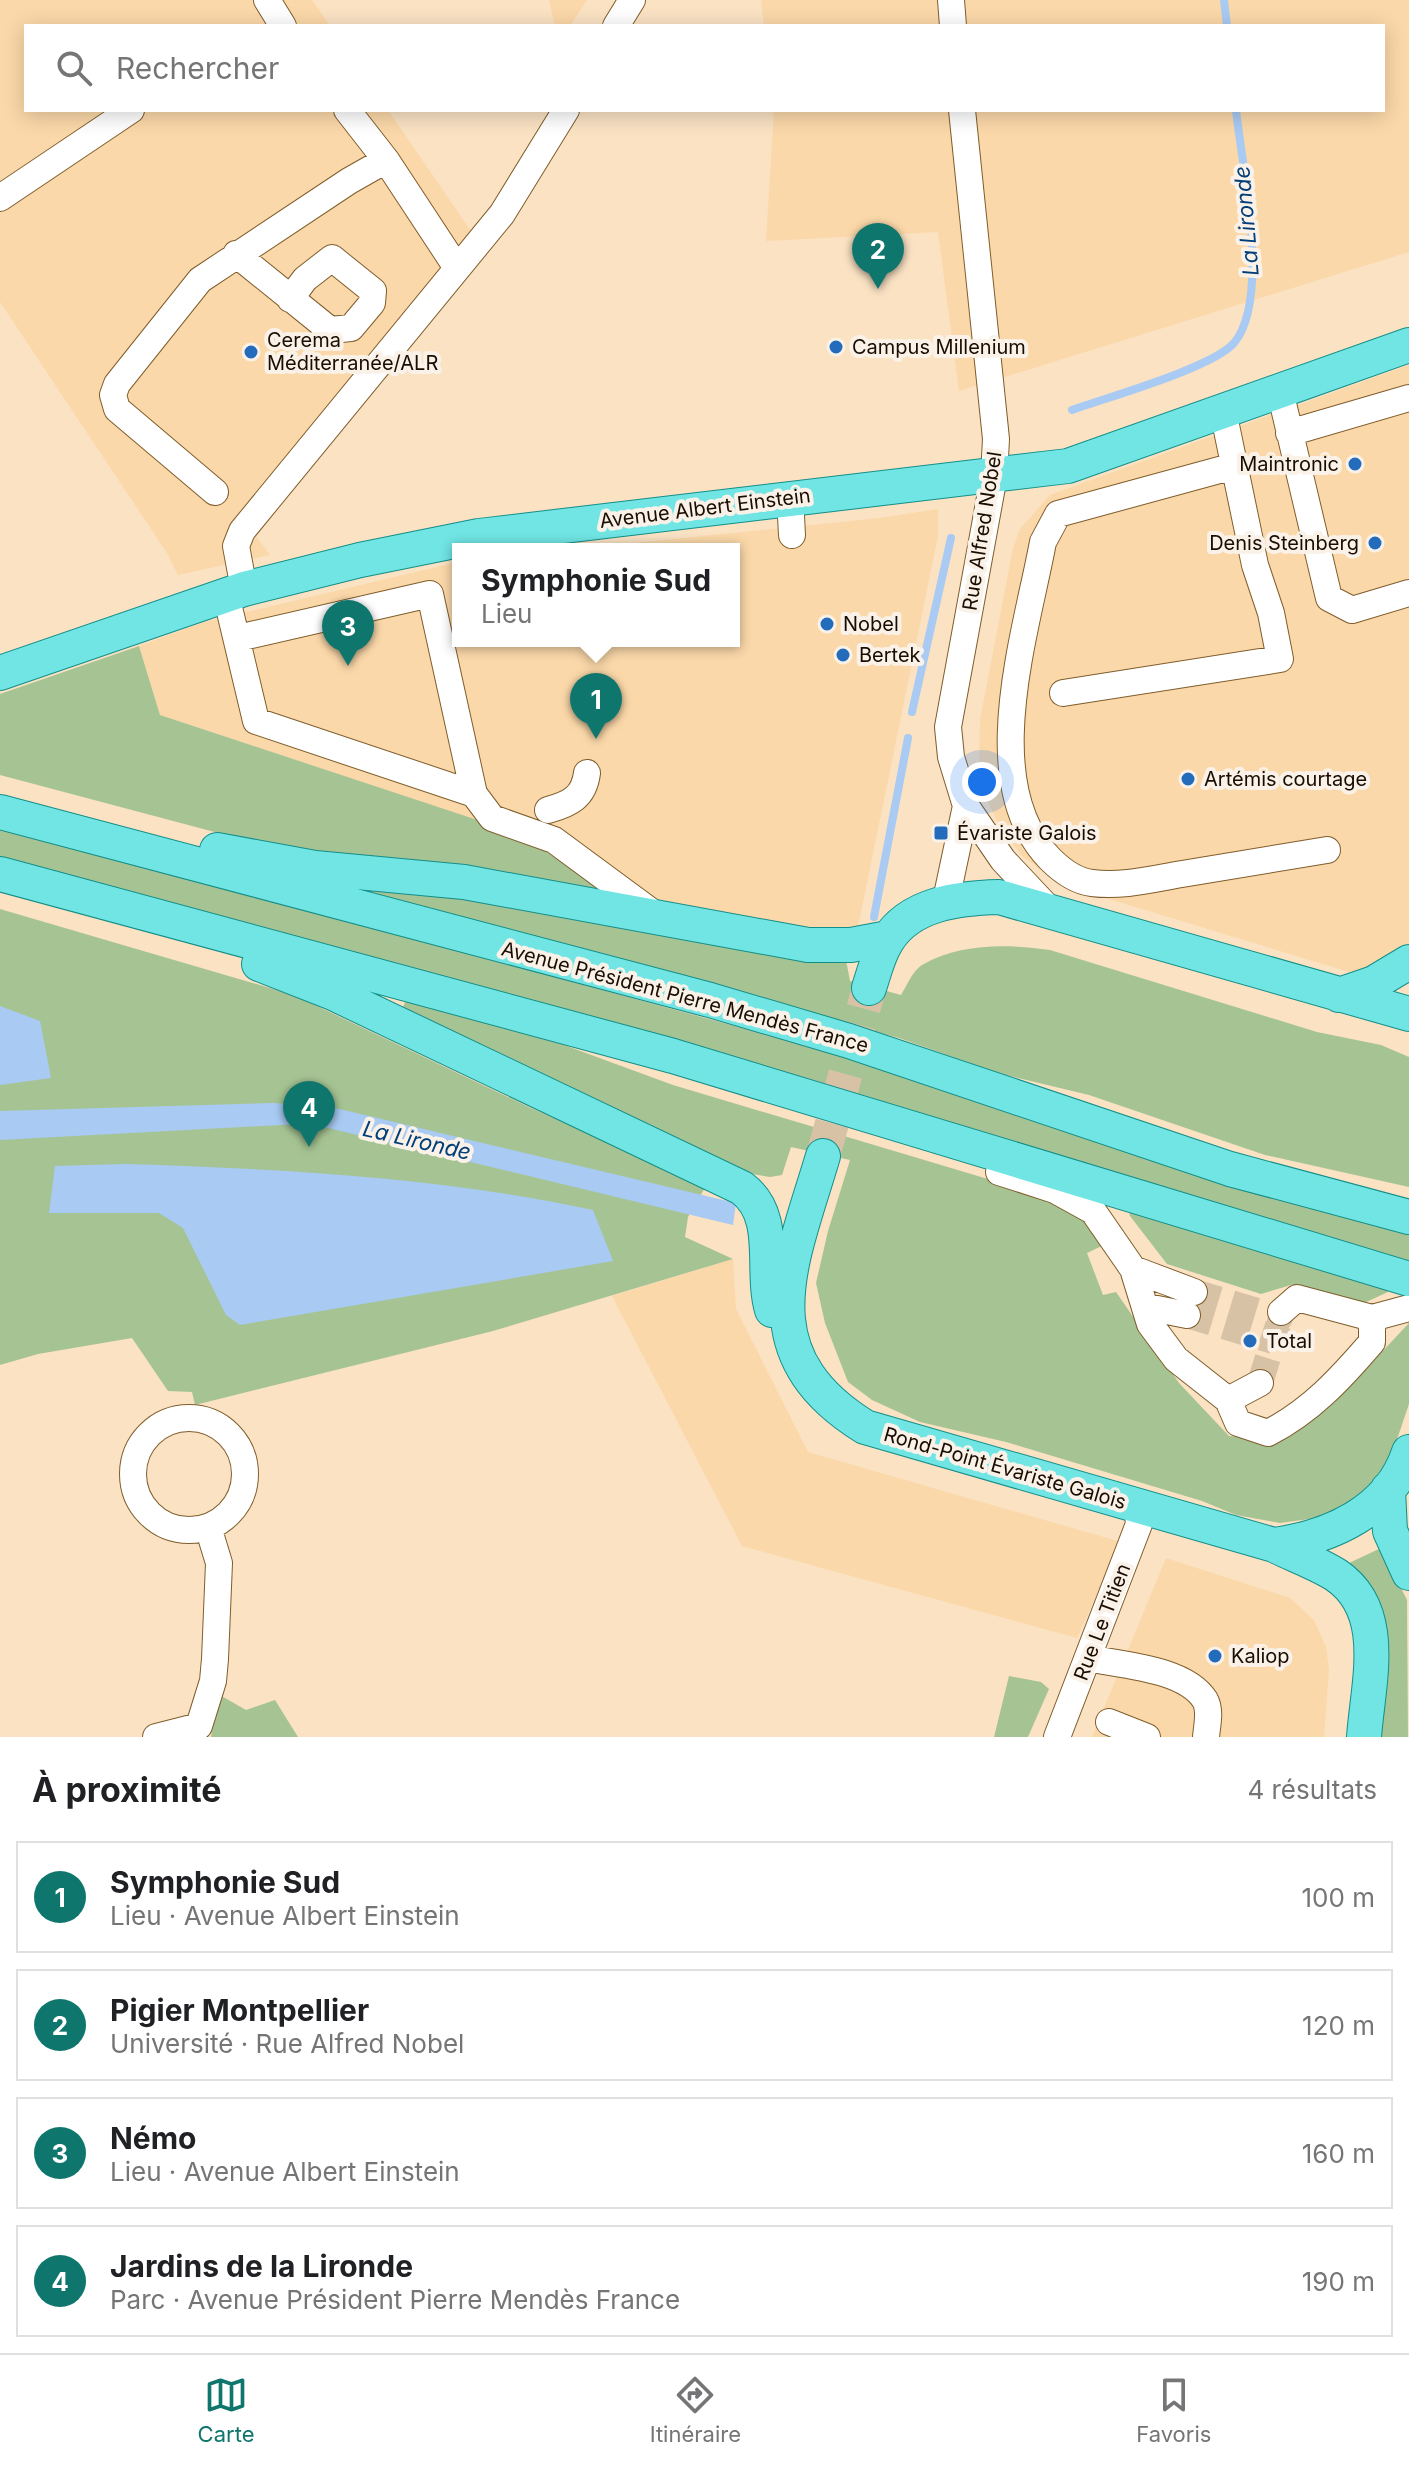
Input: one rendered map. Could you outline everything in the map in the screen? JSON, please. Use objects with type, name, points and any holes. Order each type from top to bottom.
[{"type":"main road","name":"Avenue Albert Einstein","points":[[0,673],[235,592],[479,536],[1068,466],[1409,345]]},
{"type":"main road","name":"Avenue Président Pierre Mendès France","points":[[0,812],[710,1000],[849,1041],[1230,1169],[1409,1217]]},
{"type":"main road","points":[[171,859],[199,847],[315,868],[464,882],[808,945],[851,945],[888,938]]},
{"type":"main road","points":[[0,874],[673,1056],[1409,1279]]},
{"type":"main road","points":[[869,988],[888,938],[913,916],[946,900],[999,897],[1409,1014]]},
{"type":"main road","points":[[233,937],[243,958],[333,993],[742,1188],[761,1208],[771,1307],[791,1344]]},
{"type":"main road","points":[[1339,995],[1374,983],[1409,962]]},
{"type":"main road","name":"Rond-Point Évariste Galois","points":[[823,1156],[788,1278],[785,1318],[791,1344],[806,1373],[843,1413],[865,1427],[1274,1545],[1303,1541],[1348,1524],[1368,1510],[1403,1465]]},
{"type":"main road","points":[[1403,1465],[1390,1531],[1409,1573]]},
{"type":"main road","points":[[1274,1545],[1335,1575],[1364,1604],[1371,1622],[1364,1737]]},
{"type":"street","points":[[617,24],[632,0]]},
{"type":"street","points":[[951,0],[953,24]]},
{"type":"street","points":[[0,198],[128,112]]},
{"type":"street","points":[[349,112],[386,160],[457,268]]},
{"type":"street","points":[[474,794],[256,721],[238,638],[236,546],[242,531],[502,214],[565,112]]},
{"type":"street","name":"Rue Alfred Nobel","points":[[962,112],[994,414],[994,476],[948,727],[953,771],[966,806],[1003,860],[1050,910]]},
{"type":"street","points":[[215,492],[117,409],[113,395],[117,384],[200,280],[386,160]]},
{"type":"street","points":[[236,254],[290,299]]},
{"type":"street","points":[[1280,391],[1329,598],[1352,610],[1409,593]]},
{"type":"street","points":[[1289,433],[1409,398]]},
{"type":"street","points":[[1063,693],[1280,659],[1271,613],[1255,565],[1223,411]]},
{"type":"street","points":[[1234,466],[1058,514],[1050,524],[1043,542],[1009,724],[1009,760],[1018,805],[1038,847],[1059,868],[1089,883],[1125,884],[1327,850]]},
{"type":"street","points":[[790,497],[792,535]]},
{"type":"street","points":[[1255,565],[1252,586],[1260,643]]},
{"type":"street","points":[[238,638],[430,594],[474,794],[492,818],[554,840],[663,920]]},
{"type":"street","points":[[548,810],[576,799],[585,786],[587,773]]},
{"type":"street","points":[[946,900],[966,806]]},
{"type":"street","points":[[673,1056],[753,1094],[1055,1190],[1093,1211],[1133,1269],[1150,1324],[1176,1359],[1228,1400],[1238,1423],[1268,1433],[1290,1422],[1333,1388],[1372,1342],[1372,1318]]},
{"type":"street","points":[[1133,1269],[1190,1304],[1147,1307]]},
{"type":"street","points":[[1281,1312],[1297,1298],[1372,1318],[1409,1308]]},
{"type":"street","points":[[1228,1400],[1260,1383]]},
{"type":"street","points":[[204,1419],[230,1435],[240,1450],[244,1484],[238,1502],[224,1518],[208,1527],[183,1530],[162,1523],[145,1509],[136,1493],[133,1467],[141,1445],[154,1430],[168,1421],[204,1419]]},
{"type":"street","name":"Rue Le Titien","points":[[1057,1737],[1139,1524],[1137,1506]]},
{"type":"street","points":[[156,1737],[199,1726],[213,1681],[219,1563],[208,1527]]},
{"type":"street","points":[[1088,1658],[1151,1668],[1199,1693],[1209,1712],[1206,1737]]},
{"type":"street","points":[[1109,1722],[1147,1737]]},
{"type":"shaded area","points":[[0,0],[312,0],[329,24],[24,24],[24,112],[389,112],[486,253],[256,536],[270,555],[178,575],[167,553],[0,302]]},
{"type":"shaded area","points":[[549,0],[587,0],[571,24],[555,24]]},
{"type":"shaded area","points":[[761,0],[1409,0],[1409,252],[959,391],[938,232],[766,241],[774,112],[1385,112],[1385,24],[764,24]]},
{"type":"shaded area","points":[[1409,365],[1409,947],[1356,974],[1079,890],[1045,873],[1022,856],[1002,830],[986,799],[979,767],[980,720],[1013,548],[1020,529],[1050,495]]},
{"type":"shaded area","points":[[938,509],[938,536],[858,927],[816,930],[608,892],[517,833],[160,715],[139,646],[204,622],[452,563],[452,647],[740,647],[740,543],[634,543],[880,518]]},
{"type":"shaded area","points":[[733,1259],[736,1309],[808,1452],[1121,1542],[1077,1638],[742,1546],[612,1296]]},
{"type":"shaded area","points":[[1166,1558],[1290,1598],[1314,1620],[1326,1647],[1329,1670],[1324,1737],[1092,1737]]},
{"type":"green space","points":[[139,646],[160,715],[517,833],[608,892],[275,848],[0,775],[0,694]]},
{"type":"green space","points":[[0,827],[816,1048],[1409,1228],[1409,1261],[806,1078],[0,857]]},
{"type":"green space","points":[[349,884],[450,893],[845,955],[850,981],[901,995],[919,967],[952,953],[1001,946],[1050,950],[1317,1032],[1381,1045],[1409,1057],[1409,1187],[1265,1155],[1089,1095],[1001,1074],[899,1038],[347,891]]},
{"type":"green space","points":[[0,909],[294,995],[531,1108],[706,1186],[688,1217],[685,1237],[733,1259],[493,1331],[195,1405],[192,1392],[168,1391],[132,1338],[38,1354],[0,1365]]},
{"type":"green space","points":[[406,1000],[545,1038],[673,1085],[1018,1188],[1079,1215],[1104,1245],[1087,1253],[1103,1295],[1116,1292],[1179,1383],[1229,1436],[1272,1440],[1334,1403],[1409,1323],[1409,1404],[1391,1457],[1365,1491],[1324,1517],[1280,1523],[1236,1515],[1202,1501],[1006,1442],[920,1422],[872,1400],[848,1382],[825,1323],[816,1283],[850,1160],[791,1147],[782,1175],[770,1177],[746,1173],[401,1012]]},
{"type":"green space","points":[[1127,1206],[1385,1285],[1388,1292],[1364,1303],[1291,1285],[1261,1294],[1167,1264],[1130,1216]]},
{"type":"green space","points":[[1381,1548],[1407,1600],[1408,1737],[1380,1737],[1383,1610],[1367,1582],[1349,1563]]},
{"type":"green space","points":[[1009,1676],[1041,1682],[1049,1689],[1028,1737],[994,1737]]},
{"type":"green space","points":[[218,1694],[246,1710],[275,1700],[298,1737],[211,1737]]},
{"type":"water","points":[[0,1006],[40,1021],[51,1078],[0,1085]]},
{"type":"water","points":[[273,1103],[331,1107],[736,1203],[733,1225],[324,1127],[299,1124],[0,1140],[0,1111]]},
{"type":"water","points":[[126,1164],[361,1176],[478,1190],[593,1210],[613,1261],[240,1325],[226,1315],[183,1228],[159,1213],[49,1213],[55,1166]]},
{"type":"waterway","name":"La Lironde","points":[[1224,0],[1227,24]]},
{"type":"waterway","name":"La Lironde","points":[[1072,410],[1183,372],[1222,353],[1234,343],[1245,323],[1251,296],[1252,265],[1248,197],[1236,112]]},
{"type":"waterway","name":"La Lironde","points":[[912,712],[951,538]]},
{"type":"waterway","name":"La Lironde","points":[[874,917],[908,738]]},
{"type":"tunnel","points":[[823,1156],[869,988]]},
{"type":"tunnel","points":[[1194,1292],[1280,1318],[1281,1312]]},
{"type":"tunnel","points":[[1187,1315],[1273,1341]]},
{"type":"tunnel","points":[[1260,1383],[1278,1325]]},
{"type":"place","name":"Pigier Montpellier","points":[[878,289]]},
{"type":"place","name":"Campus Millenium","points":[[836,347]]},
{"type":"place","name":"Cerema Méditerranée/ALR","points":[[251,352]]},
{"type":"place","name":"Maintronic","points":[[1355,464]]},
{"type":"place","name":"Denis Steinberg","points":[[1375,543]]},
{"type":"place","name":"Nobel","points":[[827,624]]},
{"type":"place","name":"Bertek","points":[[843,655]]},
{"type":"place","name":"Némo","points":[[348,666]]},
{"type":"place","name":"Symphonie Sud","points":[[596,739]]},
{"type":"place","name":"Artémis courtage","points":[[1188,779]]},
{"type":"place","name":"Évariste Galois","points":[[941,833]]},
{"type":"place","name":"Jardins de la Lironde","points":[[309,1147]]},
{"type":"place","name":"Total","points":[[1250,1341]]},
{"type":"place","name":"Kaliop","points":[[1215,1656]]}]
